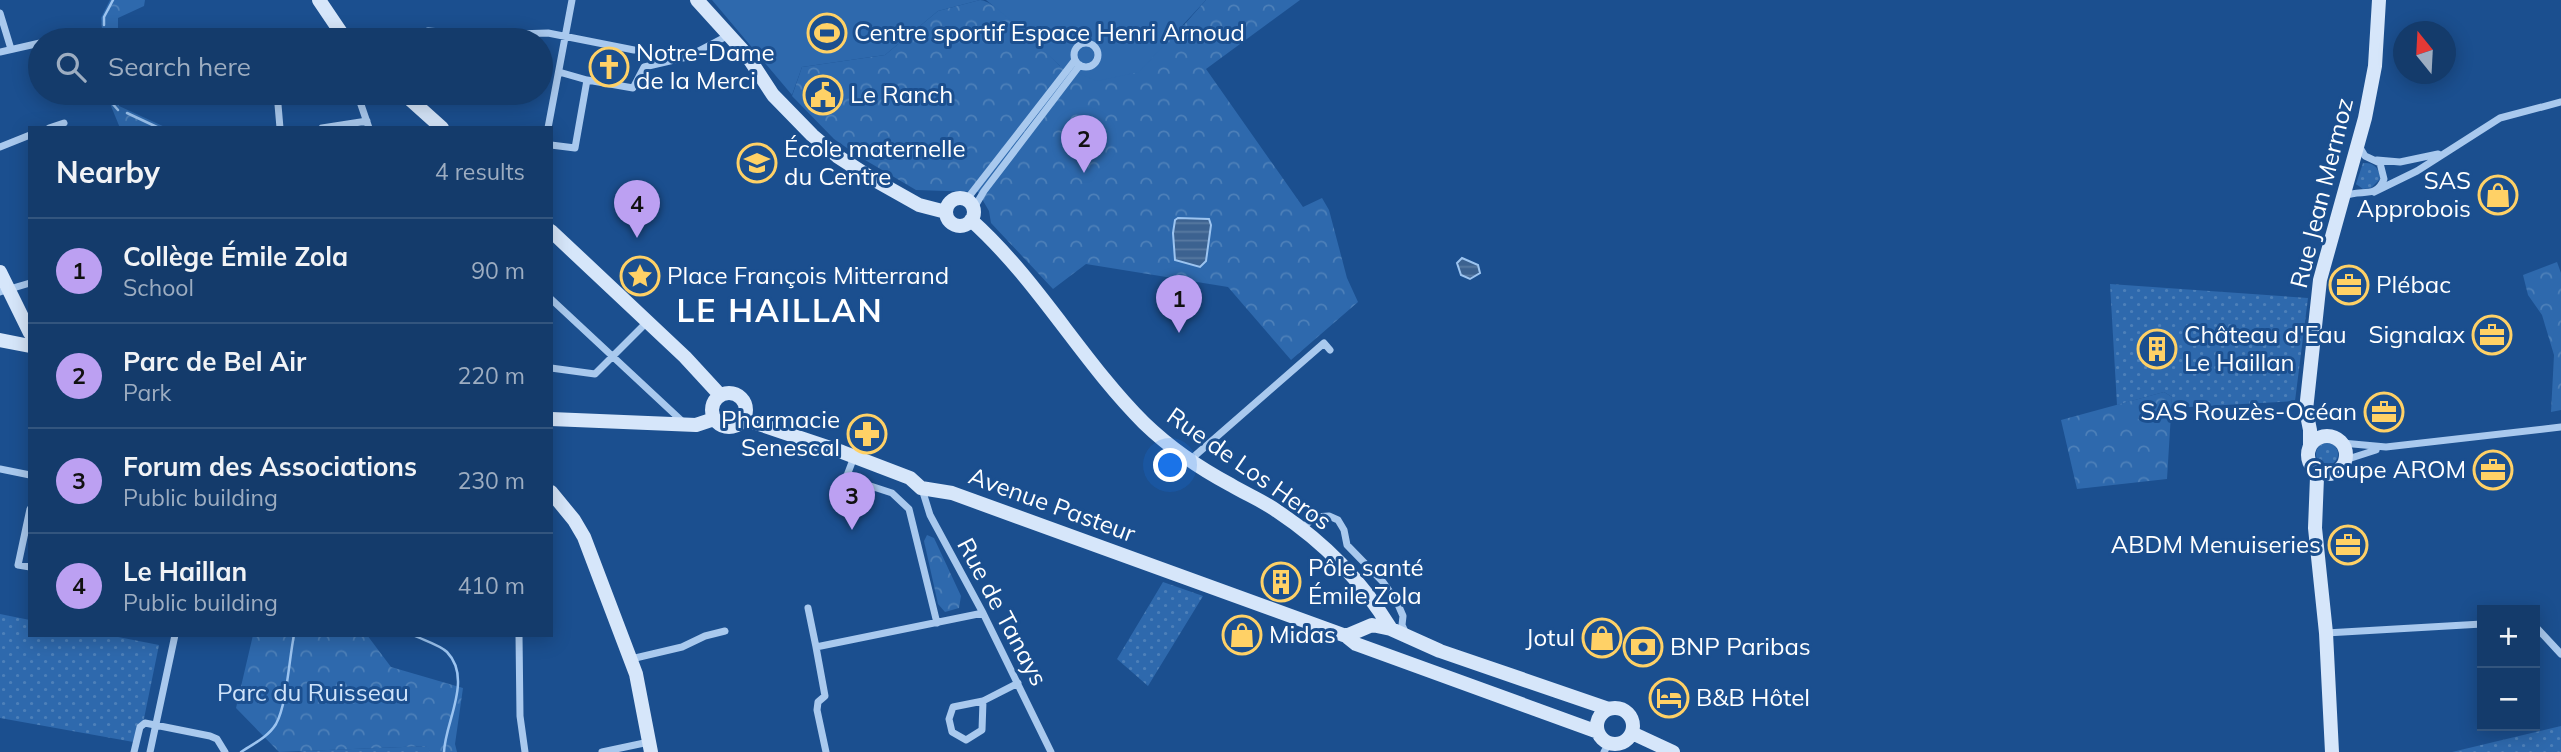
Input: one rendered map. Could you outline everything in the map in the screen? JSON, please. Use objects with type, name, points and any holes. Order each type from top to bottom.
[{"type":"street","points":[[319,0],[338,28]]},
{"type":"street","points":[[553,103],[572,0]]},
{"type":"street","points":[[697,0],[753,64],[773,94],[812,135],[837,156],[919,205],[946,212]]},
{"type":"street","name":"Rue Jean Mermoz","points":[[2310,446],[2306,410],[2320,280],[2359,159],[2358,142],[2375,66],[2379,0]]},
{"type":"street","points":[[0,13],[12,49]]},
{"type":"street","points":[[553,34],[634,50]]},
{"type":"street","points":[[559,72],[633,88],[645,67],[687,57],[729,35]]},
{"type":"street","points":[[0,52],[28,46]]},
{"type":"street","points":[[971,209],[954,198],[948,204],[946,212],[950,221],[958,226],[971,209],[1077,63]]},
{"type":"street","points":[[553,145],[575,148],[587,80]]},
{"type":"street","points":[[2348,190],[2367,194],[2374,192],[2417,171],[2500,118],[2561,102]]},
{"type":"street","points":[[278,105],[279,126]]},
{"type":"street","points":[[345,126],[368,124],[361,105]]},
{"type":"street","points":[[416,105],[438,126]]},
{"type":"street","points":[[548,126],[553,105]]},
{"type":"street","points":[[55,126],[64,123]]},
{"type":"street","points":[[0,147],[28,136]]},
{"type":"street","points":[[2359,159],[2400,162],[2448,150]]},
{"type":"street","points":[[2374,192],[2379,189],[2384,179],[2383,168],[2375,160]]},
{"type":"street","points":[[2413,160],[2417,171]]},
{"type":"street","name":"Rue de Los Heros","points":[[971,209],[1119,397],[1151,430],[1189,460],[1276,509],[1302,529],[1357,578],[1391,629]]},
{"type":"street","points":[[553,233],[685,357],[720,395]]},
{"type":"street","points":[[28,283],[2,284],[28,329]]},
{"type":"street","points":[[553,301],[687,425]]},
{"type":"street","points":[[553,368],[595,374],[648,322]]},
{"type":"street","points":[[1,342],[28,346]]},
{"type":"street","points":[[1189,460],[1324,344],[1330,350]]},
{"type":"street","points":[[731,393],[742,397],[747,408],[744,419],[735,426],[729,427],[715,419],[712,408],[720,395],[731,393]]},
{"type":"street","points":[[2307,396],[2319,422],[2345,448],[2341,465],[2323,490],[2315,514]]},
{"type":"street","points":[[553,419],[696,425],[715,419]]},
{"type":"street","name":"Avenue Pasteur","points":[[744,419],[910,478],[922,488],[952,493],[1346,636],[1356,644],[1598,732],[1607,748],[1624,742],[1632,733]]},
{"type":"street","points":[[2315,469],[2326,473],[2360,454],[2386,447],[2561,427]]},
{"type":"street","points":[[2332,752],[2326,634],[2315,514],[2317,477],[2309,458],[2310,446],[2319,438],[2386,447]]},
{"type":"street","points":[[854,457],[846,478],[892,493],[909,509],[937,623]]},
{"type":"street","points":[[0,469],[28,475]]},
{"type":"street","name":"Rue de Tanays","points":[[922,488],[930,515],[983,613],[1051,752]]},
{"type":"street","points":[[553,494],[584,537],[631,659],[650,747],[602,752]]},
{"type":"street","points":[[1302,529],[1314,517],[1329,516],[1338,520],[1352,551],[1383,582],[1397,602],[1410,645],[1406,653],[1389,655]]},
{"type":"street","points":[[28,519],[19,565],[28,567]]},
{"type":"street","points":[[1365,626],[1374,609],[1373,600]]},
{"type":"street","points":[[808,608],[825,696],[818,702],[817,710],[826,752]]},
{"type":"street","points":[[816,647],[983,613]]},
{"type":"street","points":[[2326,634],[2477,624]]},
{"type":"street","points":[[1346,636],[1365,626],[1391,629],[1504,674],[1609,709],[1620,709],[1629,715],[1633,725],[1632,733],[1673,752]]},
{"type":"street","points":[[631,659],[682,647],[705,636],[725,631]]},
{"type":"street","points":[[2540,631],[2561,654]]},
{"type":"street","points":[[150,752],[175,637]]},
{"type":"street","points":[[519,637],[520,716],[526,752]]},
{"type":"street","points":[[983,701],[982,730],[966,740],[952,732],[948,719],[953,707],[983,701],[1018,684]]},
{"type":"street","points":[[1598,732],[1599,718],[1609,709]]},
{"type":"street","points":[[134,752],[140,727],[145,723],[210,736],[217,739],[225,752]]},
{"type":"green space","points":[[110,0],[145,0],[144,6],[118,18],[118,28],[102,28],[101,18]]},
{"type":"green space","name":"Centre sportif Espace Henri Arnoud","points":[[712,0],[980,0],[938,11],[885,55],[802,67],[792,95]]},
{"type":"green space","points":[[980,0],[1009,17],[1060,66],[1184,25],[1206,0],[1300,0],[1206,69],[1303,207],[1322,198],[1329,210],[1347,278],[1358,302],[1291,360],[1228,287],[1086,264],[1053,289],[991,223],[989,211],[978,192],[916,190],[834,139],[792,96],[802,67],[885,55],[938,11]]},
{"type":"green space","name":"Centre sportif Espace Henri Arnoud","points":[[986,0],[1206,0],[1139,72],[1097,81],[1060,66]]},
{"type":"green space","points":[[119,105],[163,126],[119,126],[111,106]]},
{"type":"green space","points":[[2363,163],[2373,165],[2379,172],[2380,179],[2371,188],[2363,189],[2356,184]]},
{"type":"green space","points":[[2557,262],[2561,273],[2561,410],[2551,412],[2554,355],[2542,315],[2528,295],[2523,275]]},
{"type":"green space","points":[[2110,284],[2308,298],[2295,401],[2171,408],[2172,397],[2164,392],[2117,405]]},
{"type":"green space","points":[[2164,392],[2172,397],[2167,479],[2077,489],[2061,420]]},
{"type":"green space","points":[[2327,443],[2335,446],[2338,454],[2335,462],[2327,465],[2319,462],[2316,454],[2319,446]]},
{"type":"green space","points":[[927,535],[934,538],[961,596],[959,608],[945,612],[938,604],[924,541]]},
{"type":"green space","points":[[1163,582],[1203,596],[1148,686],[1117,659]]},
{"type":"green space","points":[[0,614],[28,620],[28,637],[118,637],[159,645],[139,743],[0,718]]},
{"type":"green space","name":"Parc du Ruisseau","points":[[253,637],[368,637],[391,667],[463,688],[455,744],[457,752],[430,752],[427,746],[279,752],[236,708]]},
{"type":"green space","points":[[2561,726],[2561,752],[2452,752]]},
{"type":"green space","points":[[428,746],[430,752],[299,752],[302,751]]},
{"type":"shaded area","points":[[1209,219],[1211,225],[1206,261],[1200,267],[1175,260],[1173,233],[1175,220]]},
{"type":"shaded area","points":[[1462,258],[1478,265],[1480,273],[1470,279],[1461,275],[1457,263]]},
{"type":"waterway","points":[[104,25],[104,17],[113,0]]},
{"type":"waterway","points":[[114,105],[118,110]]},
{"type":"waterway","points":[[127,113],[155,126]]},
{"type":"waterway","points":[[241,752],[265,736],[276,724],[285,693],[294,637]]},
{"type":"waterway","points":[[418,637],[447,652],[458,675],[456,701],[444,752]]},
{"type":"place","name":"Centre sportif Espace Henri Arnoud","points":[[827,33]]},
{"type":"place","name":"Notre-Dame de la Merci","points":[[609,67]]},
{"type":"place","name":"Le Ranch","points":[[823,95]]},
{"type":"place","name":"École maternelle du Centre","points":[[757,163]]},
{"type":"place","name":"Parc de Bel Air","points":[[1084,173]]},
{"type":"place","name":"SAS Approbois","points":[[2498,195]]},
{"type":"place","name":"Le Haillan","points":[[637,238]]},
{"type":"place","name":"Place François Mitterrand","points":[[640,276]]},
{"type":"place","name":"Plébac","points":[[2349,285]]},
{"type":"place","name":"Collège Émile Zola","points":[[1179,333]]},
{"type":"place","name":"Signalax","points":[[2492,335]]},
{"type":"place","name":"Château d'Eau Le Haillan","points":[[2157,349]]},
{"type":"place","name":"SAS Rouzès-Océan","points":[[2384,412]]},
{"type":"place","name":"Pharmacie Senescal","points":[[867,434]]},
{"type":"place","name":"Groupe AROM","points":[[2493,470]]},
{"type":"place","name":"Forum des Associations","points":[[852,530]]},
{"type":"place","name":"ABDM Menuiseries","points":[[2348,545]]},
{"type":"place","name":"Pôle santé Émile Zola","points":[[1281,582]]},
{"type":"place","name":"Midas","points":[[1242,635]]},
{"type":"place","name":"Jotul","points":[[1602,638]]},
{"type":"place","name":"BNP Paribas","points":[[1643,647]]},
{"type":"place","name":"B&B Hôtel","points":[[1669,698]]},
{"type":"district","name":"LE HAILLAN","points":[[780,311]]}]
